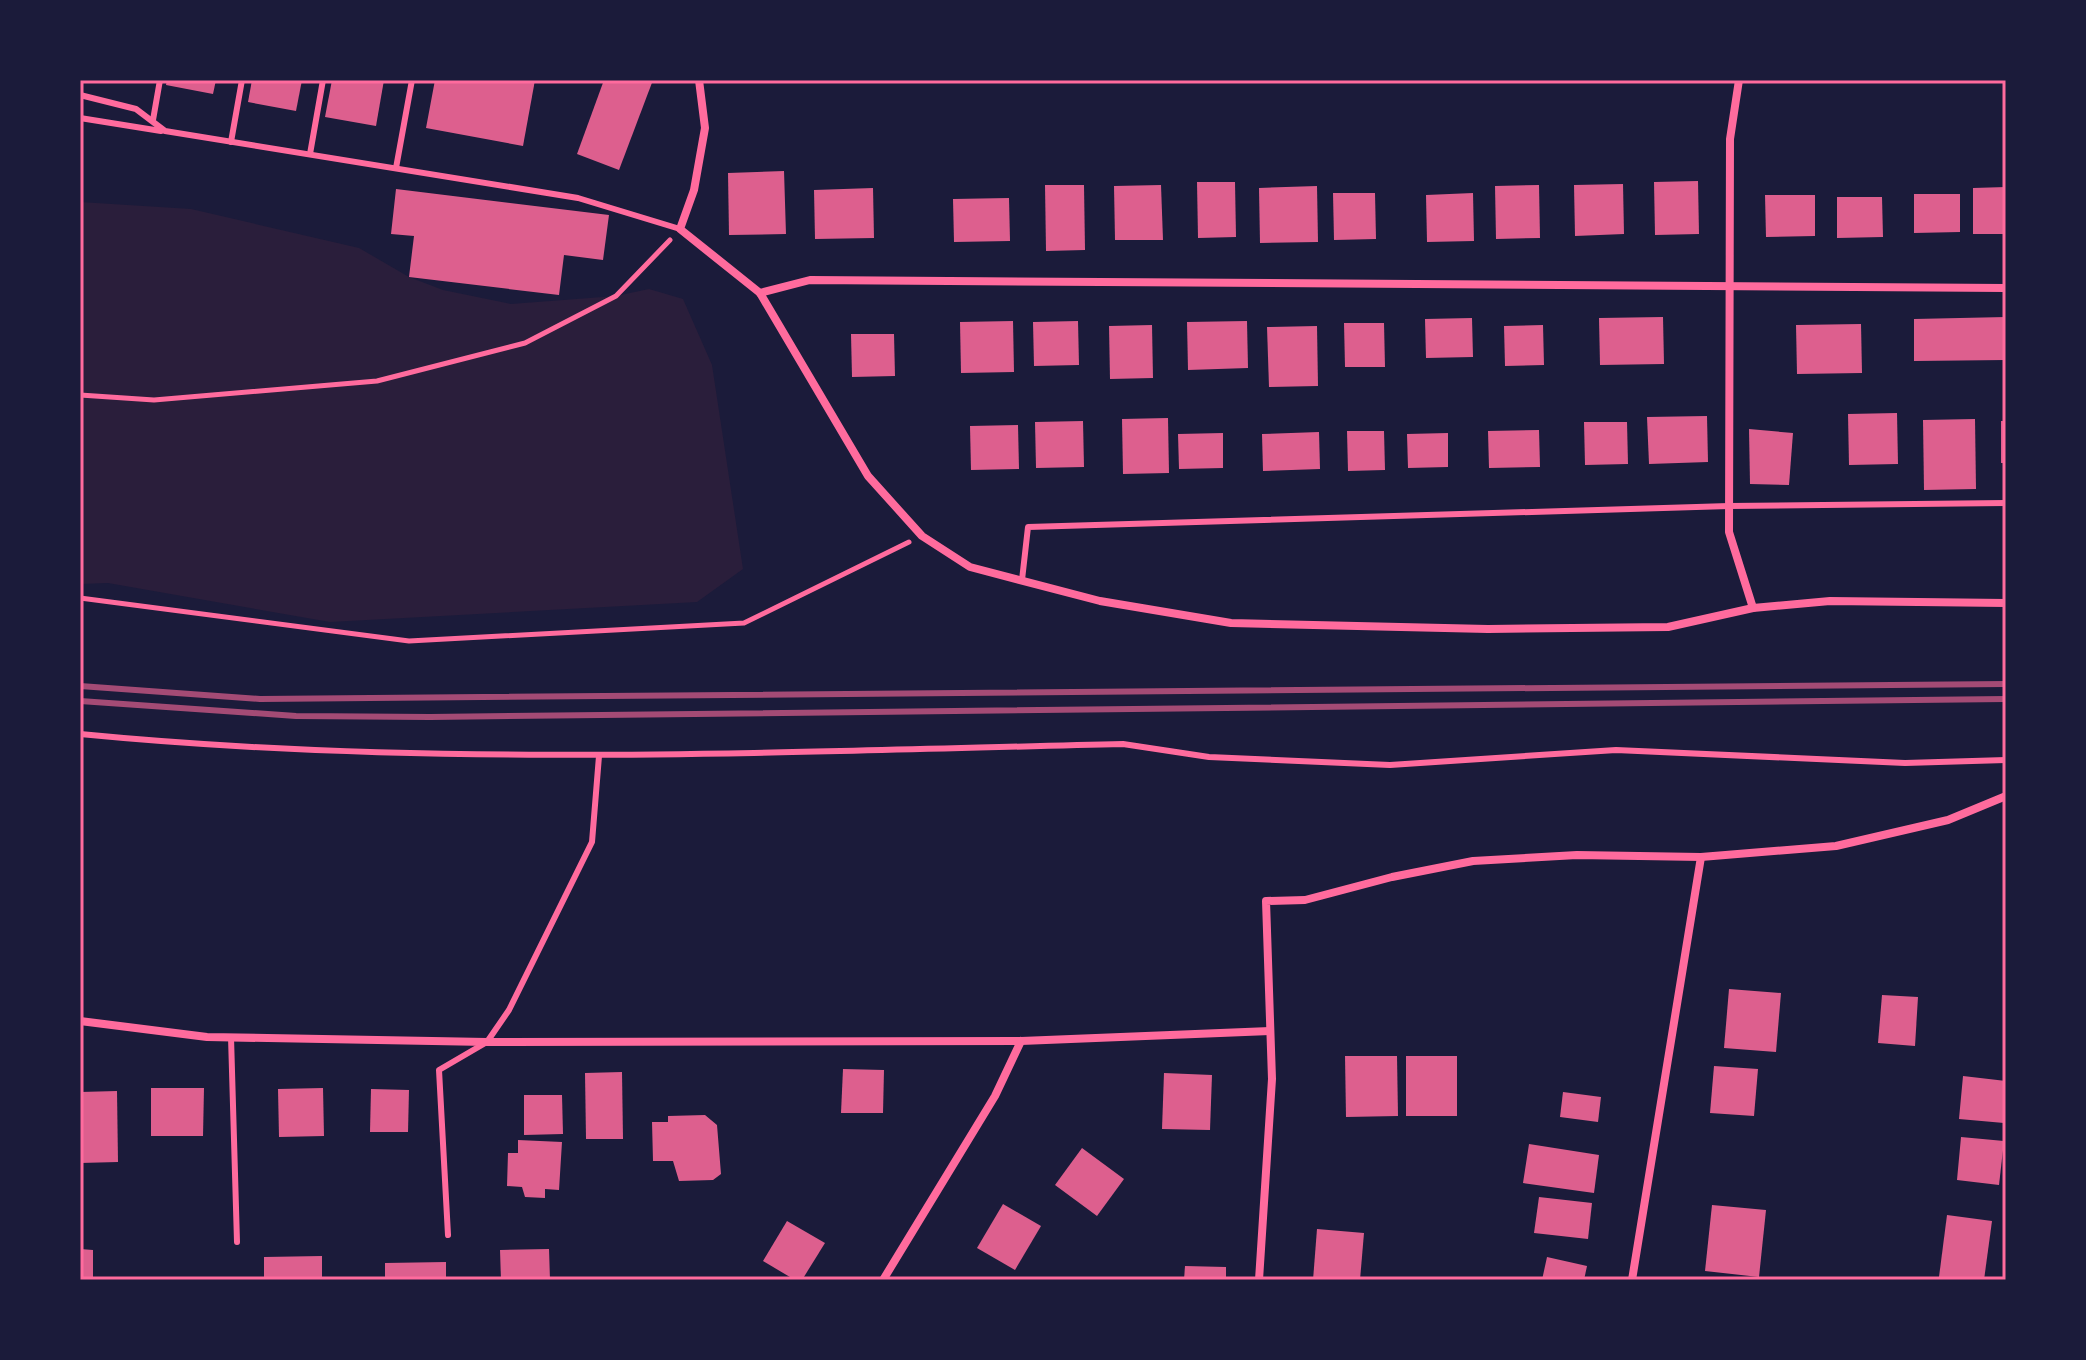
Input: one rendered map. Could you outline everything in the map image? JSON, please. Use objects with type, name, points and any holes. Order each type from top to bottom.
[{"type":"street","points":[[699,80],[705,128],[694,190],[680,229],[760,293],[868,476],[922,536],[970,567],[1100,601],[1231,623],[1488,629],[1668,627],[1753,608],[1830,601],[2006,603]]},
{"type":"street","points":[[1739,80],[1730,139],[1729,532],[1753,608]]},
{"type":"street","points":[[760,293],[810,280],[2006,288]]},
{"type":"street","points":[[1259,1280],[1272,1079],[1266,901],[1305,900],[1392,877],[1473,861],[1577,855],[1701,857],[1836,846],[1948,820],[2006,796]]},
{"type":"street","points":[[1632,1280],[1701,857]]},
{"type":"street","points":[[80,1021],[207,1037],[487,1042],[1021,1041],[1270,1031]]},
{"type":"street","points":[[883,1280],[995,1096],[1021,1041]]},
{"type":"lane","points":[[153,120],[160,80]]},
{"type":"lane","points":[[231,142],[242,80]]},
{"type":"lane","points":[[310,154],[323,80]]},
{"type":"lane","points":[[396,168],[412,80]]},
{"type":"lane","points":[[80,95],[136,109],[165,131]]},
{"type":"lane","points":[[80,118],[578,198],[680,229]]},
{"type":"lane","points":[[1022,580],[1028,527],[1729,506],[2006,503]]},
{"type":"lane","points":[[80,734],[396,753],[599,756],[1123,744],[1209,757],[1390,765],[1616,750],[1905,763],[2006,760]]},
{"type":"lane","points":[[448,1235],[439,1070],[487,1042],[509,1010],[592,842],[599,756]]},
{"type":"lane","points":[[231,1037],[237,1242]]},
{"type":"path","points":[[80,395],[154,400],[377,381],[525,343],[616,296],[680,229]]},
{"type":"path","points":[[80,598],[409,641],[744,623],[922,536]]},
{"type":"shaded area","points":[[80,202],[191,209],[359,248],[409,277],[443,290],[511,304],[616,296],[649,289],[683,299],[712,365],[743,569],[697,602],[330,622],[108,583],[80,584]]},
{"type":"building","points":[[167,80],[216,80],[213,94],[166,85]]},
{"type":"building","points":[[252,80],[302,80],[296,111],[248,102]]},
{"type":"building","points":[[332,80],[384,80],[376,126],[325,117]]},
{"type":"building","points":[[435,80],[535,80],[523,146],[426,128]]},
{"type":"building","points":[[604,80],[653,80],[619,170],[577,154]]},
{"type":"building","points":[[784,171],[786,234],[729,235],[728,173]]},
{"type":"building","points":[[1698,181],[1699,234],[1655,235],[1654,182]]},
{"type":"building","points":[[1197,182],[1235,182],[1236,237],[1198,238]]},
{"type":"building","points":[[1623,184],[1624,234],[1575,236],[1574,185]]},
{"type":"building","points":[[1045,185],[1084,185],[1085,250],[1046,251]]},
{"type":"building","points":[[1161,185],[1163,240],[1115,240],[1114,186]]},
{"type":"building","points":[[1539,185],[1540,238],[1496,239],[1495,186]]},
{"type":"building","points":[[1317,186],[1318,242],[1260,243],[1259,188]]},
{"type":"building","points":[[2006,187],[2006,234],[1973,234],[1973,188]]},
{"type":"building","points":[[873,188],[874,238],[815,239],[814,190]]},
{"type":"building","points":[[396,189],[609,215],[603,260],[564,255],[559,295],[409,277],[414,236],[391,234]]},
{"type":"building","points":[[1333,193],[1375,193],[1376,239],[1334,240]]},
{"type":"building","points":[[1473,193],[1474,241],[1427,242],[1426,195]]},
{"type":"building","points":[[1914,194],[1960,194],[1960,232],[1914,233]]},
{"type":"building","points":[[1765,195],[1815,195],[1815,236],[1766,237]]},
{"type":"building","points":[[1837,197],[1882,197],[1883,237],[1837,238]]},
{"type":"building","points":[[1009,198],[1010,241],[954,242],[953,199]]},
{"type":"building","points":[[1663,317],[1664,364],[1600,365],[1599,318]]},
{"type":"building","points":[[2006,317],[2006,360],[1914,361],[1914,319]]},
{"type":"building","points":[[1472,318],[1473,357],[1426,358],[1425,319]]},
{"type":"building","points":[[1013,321],[1014,372],[961,373],[960,322]]},
{"type":"building","points":[[1078,321],[1079,365],[1034,366],[1033,322]]},
{"type":"building","points":[[1247,321],[1248,368],[1188,370],[1187,322]]},
{"type":"building","points":[[1344,323],[1384,323],[1385,367],[1345,367]]},
{"type":"building","points":[[1861,324],[1862,373],[1797,374],[1796,325]]},
{"type":"building","points":[[1152,325],[1153,378],[1110,379],[1109,326]]},
{"type":"building","points":[[1543,325],[1544,365],[1505,366],[1504,326]]},
{"type":"building","points":[[1317,326],[1318,386],[1269,387],[1267,327]]},
{"type":"building","points":[[851,334],[894,334],[895,376],[852,377]]},
{"type":"building","points":[[1897,413],[1898,464],[1849,465],[1848,414]]},
{"type":"building","points":[[1707,416],[1708,462],[1649,464],[1647,417]]},
{"type":"building","points":[[1168,418],[1169,473],[1123,474],[1122,419]]},
{"type":"building","points":[[1975,419],[1976,489],[1924,490],[1923,420]]},
{"type":"building","points":[[1083,421],[1084,467],[1036,468],[1035,422]]},
{"type":"building","points":[[2001,421],[2006,421],[2006,463],[2001,463]]},
{"type":"building","points":[[1584,422],[1627,422],[1628,464],[1585,465]]},
{"type":"building","points":[[1018,425],[1019,469],[971,470],[970,426]]},
{"type":"building","points":[[1749,429],[1793,433],[1789,485],[1750,484]]},
{"type":"building","points":[[1539,430],[1540,467],[1489,468],[1488,431]]},
{"type":"building","points":[[1347,431],[1384,431],[1385,470],[1348,471]]},
{"type":"building","points":[[1319,432],[1320,469],[1263,471],[1262,434]]},
{"type":"building","points":[[1223,433],[1223,468],[1179,469],[1178,434]]},
{"type":"building","points":[[1448,433],[1448,467],[1408,468],[1407,434]]},
{"type":"building","points":[[1729,989],[1781,993],[1776,1052],[1724,1048]]},
{"type":"building","points":[[1882,995],[1918,997],[1915,1046],[1878,1043]]},
{"type":"building","points":[[1345,1056],[1397,1056],[1398,1116],[1346,1117]]},
{"type":"building","points":[[1406,1056],[1457,1056],[1457,1116],[1406,1116]]},
{"type":"building","points":[[1714,1066],[1758,1069],[1754,1116],[1710,1113]]},
{"type":"building","points":[[843,1069],[884,1070],[883,1113],[841,1113]]},
{"type":"building","points":[[622,1072],[623,1139],[586,1139],[585,1073]]},
{"type":"building","points":[[1164,1073],[1212,1075],[1210,1130],[1162,1129]]},
{"type":"building","points":[[1963,1076],[2006,1081],[2004,1123],[1959,1119]]},
{"type":"building","points":[[151,1088],[204,1088],[203,1136],[151,1136]]},
{"type":"building","points":[[323,1088],[324,1136],[279,1137],[278,1089]]},
{"type":"building","points":[[371,1089],[409,1090],[408,1132],[370,1132]]},
{"type":"building","points":[[117,1091],[118,1162],[80,1163],[80,1092]]},
{"type":"building","points":[[1563,1092],[1601,1097],[1598,1122],[1560,1117]]},
{"type":"building","points":[[524,1095],[562,1095],[563,1134],[524,1135]]},
{"type":"building","points":[[705,1115],[717,1125],[721,1174],[713,1180],[679,1181],[673,1161],[653,1161],[652,1122],[668,1122],[668,1116]]},
{"type":"building","points":[[1961,1137],[2004,1141],[1999,1185],[1957,1180]]},
{"type":"building","points":[[518,1140],[562,1142],[559,1190],[545,1189],[545,1198],[525,1197],[522,1187],[507,1186],[508,1153],[518,1153]]},
{"type":"building","points":[[1529,1144],[1599,1155],[1594,1193],[1523,1183]]},
{"type":"building","points":[[1082,1148],[1124,1179],[1097,1216],[1055,1185]]},
{"type":"building","points":[[1539,1197],[1592,1203],[1588,1239],[1534,1233]]},
{"type":"building","points":[[1003,1204],[1041,1226],[1015,1270],[977,1248]]},
{"type":"building","points":[[1712,1205],[1766,1210],[1759,1277],[1705,1271]]},
{"type":"building","points":[[1947,1215],[1992,1221],[1984,1280],[1939,1277]]},
{"type":"building","points":[[787,1221],[825,1243],[802,1280],[795,1280],[763,1261]]},
{"type":"building","points":[[1317,1229],[1364,1233],[1360,1280],[1313,1280]]},
{"type":"building","points":[[80,1249],[93,1250],[93,1280],[80,1280]]},
{"type":"building","points":[[549,1249],[550,1280],[501,1280],[500,1250]]},
{"type":"building","points":[[322,1256],[322,1280],[264,1280],[264,1257]]},
{"type":"building","points":[[1547,1257],[1587,1266],[1584,1280],[1542,1280]]},
{"type":"building","points":[[446,1262],[446,1280],[385,1280],[385,1263]]},
{"type":"building","points":[[1185,1266],[1226,1267],[1226,1280],[1184,1280]]},
{"type":"building","points":[[167,1277],[203,1277],[203,1280],[167,1280]]},
{"type":"railway","points":[[80,686],[260,699],[2006,684]]},
{"type":"railway","points":[[80,701],[296,716],[430,717],[2006,699]]}]
